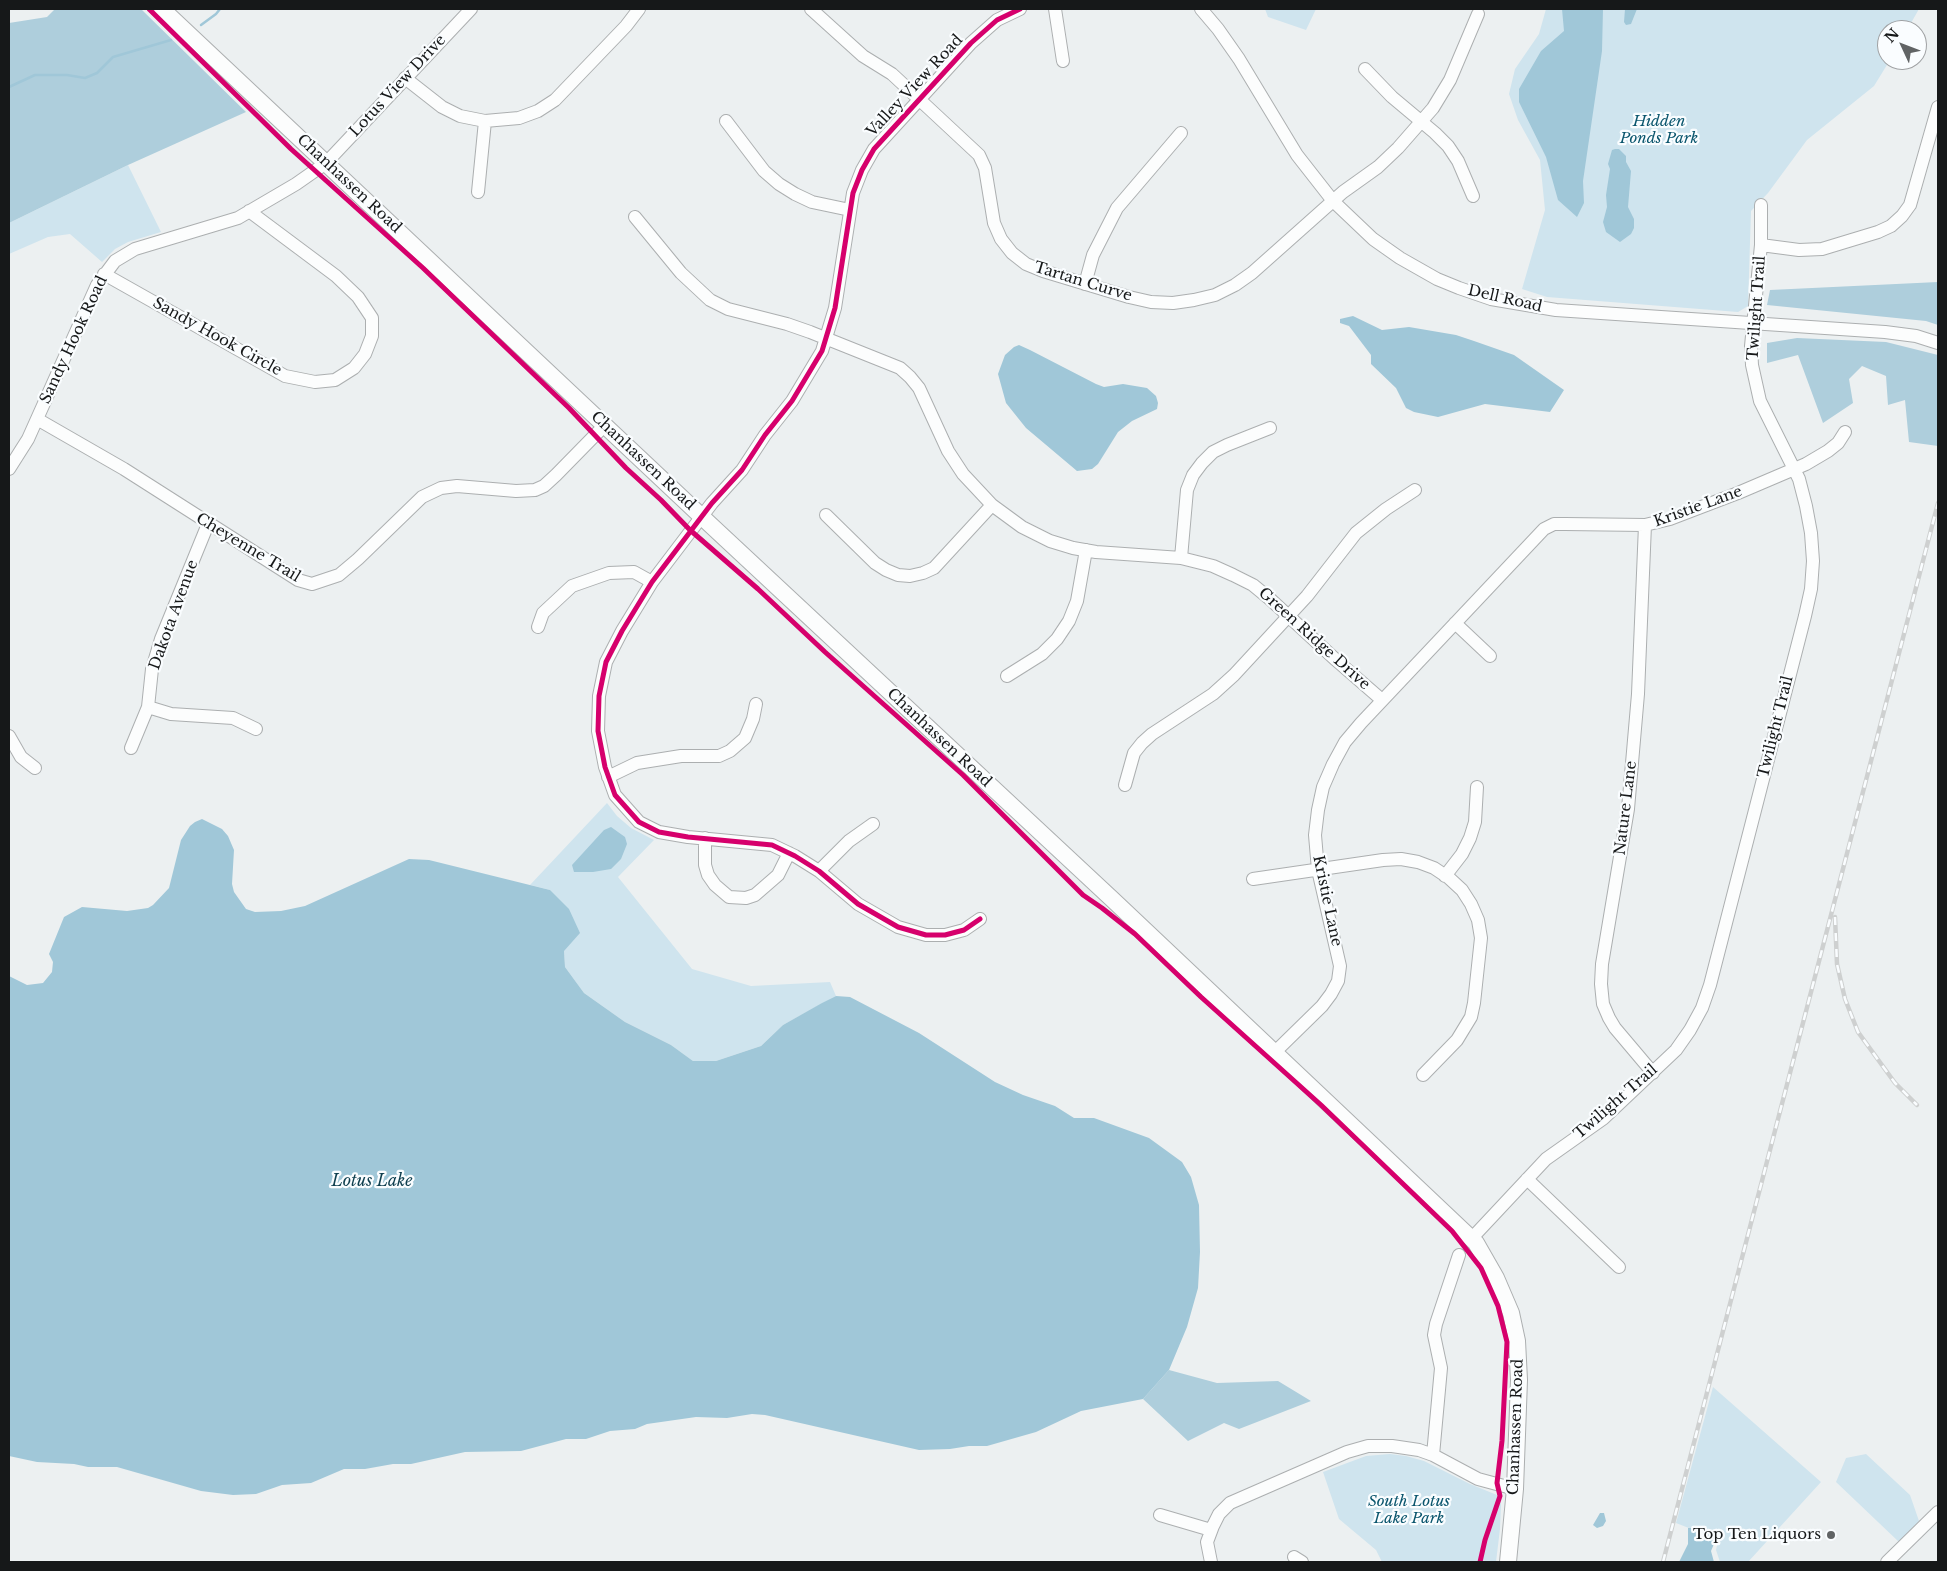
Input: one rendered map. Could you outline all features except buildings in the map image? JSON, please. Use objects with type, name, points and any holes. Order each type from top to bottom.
[{"type":"main road","name":"Chanhassen Road","points":[[162,9],[1472,1238],[1496,1278],[1511,1313],[1517,1341],[1519,1380],[1515,1489],[1508,1562]]},
{"type":"street","name":"Lotus View Drive","points":[[326,163],[470,9]]},
{"type":"street","points":[[405,78],[442,108],[460,116],[485,121],[519,118],[538,111],[555,100],[619,33],[639,9]]},
{"type":"street","name":"Tartan Curve","points":[[811,9],[863,56],[892,74],[979,155],[985,168],[994,223],[1001,240],[1012,253],[1026,264],[1043,271],[1129,298],[1173,303],[1215,295],[1235,285],[1333,201],[1378,167],[1398,148],[1433,108],[1450,80],[1478,14]]},
{"type":"street","name":"Valley View Road","points":[[980,919],[964,930],[944,935],[926,935],[898,927],[858,904],[819,871],[772,845],[659,832],[639,822],[615,795],[608,777],[598,731],[599,696],[606,662],[622,631],[652,582],[701,516],[742,470],[765,435],[792,401],[822,351],[835,308],[853,193],[862,170],[874,149],[985,30],[997,20],[1020,9]]},
{"type":"street","points":[[1055,9],[1063,61]]},
{"type":"street","name":"Dell Road","points":[[1201,9],[1218,29],[1239,60],[1297,155],[1333,201],[1358,226],[1400,258],[1437,279],[1491,298],[1556,310],[1885,332],[1916,336],[1938,342]]},
{"type":"street","points":[[1365,69],[1392,97],[1448,146],[1458,161],[1473,196]]},
{"type":"street","points":[[1761,245],[1799,250],[1822,249],[1878,232],[1891,226],[1910,205],[1938,107]]},
{"type":"street","points":[[478,192],[485,121]]},
{"type":"street","points":[[726,121],[764,171],[779,184],[812,202],[850,210]]},
{"type":"street","points":[[1085,284],[1093,255],[1117,208],[1181,133]]},
{"type":"street","name":"Sandy Hook Road","points":[[9,469],[28,439],[97,285],[115,261],[135,249],[238,218],[296,184],[326,163]]},
{"type":"street","name":"Twilight Trail","points":[[1472,1238],[1546,1160],[1604,1118],[1676,1050],[1702,1008],[1710,985],[1805,616],[1811,589],[1813,561],[1811,533],[1806,506],[1794,469],[1768,418],[1755,383],[1751,346],[1761,245],[1761,205]]},
{"type":"street","name":"Sandy Hook Circle","points":[[104,274],[285,376],[316,382],[335,380],[354,368],[365,354],[372,336],[372,318],[358,297],[336,276],[250,211]]},
{"type":"street","name":"Green Ridge Drive","points":[[635,217],[681,273],[710,300],[728,309],[787,324],[887,361],[900,368],[910,377],[922,394],[948,451],[963,474],[992,505],[1022,527],[1050,541],[1086,550],[1181,558],[1213,566],[1233,574],[1253,585],[1382,700]]},
{"type":"street","name":"Cheyenne Trail","points":[[37,419],[124,469],[298,580],[312,584],[339,575],[422,497],[441,488],[457,486],[516,492],[535,490],[544,486],[605,425]]},
{"type":"street","points":[[1181,558],[1187,490],[1193,475],[1213,452],[1270,428]]},
{"type":"street","name":"Kristie Lane","points":[[1275,1052],[1322,1006],[1338,981],[1339,959],[1318,870],[1315,836],[1318,810],[1323,787],[1345,742],[1382,700],[1544,529],[1554,524],[1645,525],[1694,510],[1794,469],[1828,451],[1838,443],[1845,432]]},
{"type":"street","points":[[1125,785],[1134,753],[1142,743],[1213,694],[1289,616],[1319,582],[1356,533],[1386,509],[1415,490]]},
{"type":"street","points":[[826,515],[875,562],[886,570],[898,575],[910,576],[934,568],[992,505]]},
{"type":"street","name":"Dakota Avenue","points":[[131,748],[148,707],[152,669],[208,524]]},
{"type":"street","name":"Nature Lane","points":[[1645,525],[1638,694],[1628,809],[1602,964],[1601,984],[1603,1004],[1612,1023],[1653,1073]]},
{"type":"street","points":[[1007,676],[1042,654],[1057,639],[1069,621],[1077,601],[1086,550]]},
{"type":"street","points":[[538,627],[543,613],[572,586],[609,573],[634,572],[652,582]]},
{"type":"street","points":[[1455,623],[1490,656]]},
{"type":"street","points":[[608,777],[637,763],[681,756],[719,756],[730,751],[745,738],[756,704]]},
{"type":"street","points":[[148,707],[171,714],[233,718],[256,729]]},
{"type":"street","points":[[9,736],[21,757],[35,768]]},
{"type":"street","points":[[1446,876],[1462,854],[1470,838],[1475,822],[1477,787]]},
{"type":"street","points":[[819,871],[849,841],[874,824]]},
{"type":"street","points":[[705,838],[705,865],[708,875],[715,885],[729,897],[746,898],[754,895],[778,874],[789,853]]},
{"type":"street","points":[[1253,879],[1401,860],[1418,862],[1434,868],[1462,890],[1478,920],[1481,938],[1471,1017],[1457,1040],[1423,1076]]},
{"type":"street","points":[[1528,1179],[1619,1267]]},
{"type":"street","points":[[1433,1455],[1441,1368],[1434,1335],[1459,1255]]},
{"type":"street","points":[[1211,1562],[1207,1542],[1219,1514],[1230,1503],[1347,1452],[1368,1446],[1392,1446],[1420,1450],[1478,1479],[1515,1489]]},
{"type":"street","points":[[1887,1562],[1938,1512]]},
{"type":"street","points":[[1160,1515],[1211,1530]]},
{"type":"green space","points":[[1265,9],[1316,9],[1306,30],[1268,17]]},
{"type":"green space","name":"Hidden Ponds Park","points":[[1546,9],[1919,9],[1913,20],[1877,20],[1877,70],[1884,70],[1874,86],[1807,140],[1768,193],[1751,211],[1748,306],[1738,312],[1547,297],[1522,289],[1545,210],[1540,160],[1518,120],[1509,94],[1515,69],[1539,34]]},
{"type":"green space","points":[[128,165],[161,232],[128,242],[115,249],[102,262],[70,234],[48,237],[9,254],[9,223]]},
{"type":"green space","points":[[607,803],[617,816],[631,828],[654,840],[618,877],[692,969],[751,986],[830,982],[836,996],[783,1025],[761,1046],[716,1061],[693,1061],[671,1045],[625,1022],[584,993],[565,967],[564,951],[550,890],[530,885]]},
{"type":"green space","points":[[1713,1387],[1821,1482],[1748,1562],[1720,1562],[1716,1550],[1720,1532],[1699,1532],[1676,1523]]},
{"type":"green space","name":"South Lotus Lake Park","points":[[1390,1454],[1424,1461],[1497,1495],[1501,1504],[1496,1562],[1382,1562],[1376,1550],[1339,1519],[1323,1472],[1366,1456]]},
{"type":"green space","points":[[1866,1454],[1910,1495],[1919,1521],[1899,1542],[1836,1482],[1846,1458]]},
{"type":"shaded area","points":[[55,9],[141,9],[246,112],[128,165],[9,223],[9,23],[47,17]]},
{"type":"shaded area","points":[[1938,282],[1938,325],[1926,321],[1767,305],[1770,290]]},
{"type":"shaded area","points":[[1797,338],[1886,342],[1938,355],[1938,446],[1909,442],[1905,400],[1888,405],[1886,376],[1862,366],[1849,379],[1853,403],[1823,423],[1798,355],[1767,363],[1767,343]]},
{"type":"shaded area","points":[[1169,1370],[1217,1383],[1278,1381],[1311,1401],[1239,1429],[1224,1423],[1188,1441],[1143,1399]]},
{"type":"water","points":[[1562,9],[1603,9],[1602,51],[1583,181],[1584,203],[1577,217],[1558,200],[1546,157],[1519,102],[1519,89],[1541,51],[1564,31]]},
{"type":"water","points":[[1625,9],[1637,9],[1631,24],[1626,25],[1624,22]]},
{"type":"water","points":[[1619,149],[1626,156],[1626,162],[1631,171],[1628,207],[1634,219],[1634,228],[1631,234],[1620,242],[1606,232],[1603,222],[1607,207],[1606,195],[1610,169],[1608,164],[1612,150]]},
{"type":"water","points":[[1353,316],[1382,330],[1409,327],[1456,335],[1514,355],[1564,390],[1550,412],[1485,404],[1438,417],[1414,412],[1406,408],[1396,388],[1371,364],[1371,355],[1349,326],[1340,323],[1340,319]]},
{"type":"water","points":[[1019,345],[1104,387],[1123,384],[1147,388],[1156,396],[1157,409],[1132,421],[1118,432],[1098,464],[1092,469],[1077,471],[1026,428],[1006,403],[998,374],[1005,355]]},
{"type":"water","name":"Lotus Lake","points":[[202,819],[222,829],[228,836],[234,850],[232,884],[234,892],[246,909],[255,912],[281,911],[305,906],[409,859],[429,860],[550,890],[569,909],[580,933],[564,951],[565,967],[584,993],[625,1022],[671,1045],[693,1061],[716,1061],[761,1046],[783,1025],[822,1003],[836,996],[850,997],[919,1033],[995,1082],[1023,1095],[1055,1106],[1074,1118],[1094,1118],[1149,1138],[1182,1162],[1191,1177],[1199,1205],[1200,1252],[1198,1288],[1187,1327],[1169,1370],[1143,1399],[1081,1411],[1036,1432],[987,1446],[950,1449],[919,1450],[765,1415],[752,1414],[727,1418],[696,1417],[647,1424],[635,1429],[610,1431],[586,1439],[566,1439],[521,1451],[465,1452],[411,1464],[393,1464],[365,1469],[344,1469],[311,1483],[282,1485],[256,1494],[233,1495],[201,1491],[117,1467],[88,1467],[74,1464],[37,1462],[9,1456],[9,976],[27,985],[43,983],[52,972],[53,962],[49,954],[64,917],[82,907],[127,911],[148,908],[153,905],[169,888],[181,840],[190,826]]},
{"type":"water","points":[[611,827],[625,837],[627,844],[621,859],[611,869],[593,872],[574,872],[572,865],[604,830]]},
{"type":"water","points":[[1600,1513],[1604,1513],[1606,1521],[1603,1526],[1597,1528],[1593,1525]]},
{"type":"water","points":[[1688,1528],[1701,1535],[1714,1531],[1717,1537],[1711,1551],[1714,1562],[1679,1562],[1688,1544]]},
{"type":"waterway","points":[[201,25],[220,9]]},
{"type":"waterway","points":[[9,87],[35,75],[67,75],[85,78],[97,73],[113,57],[171,40]]},
{"type":"railway","points":[[1663,1562],[1938,503]]},
{"type":"railway","points":[[1835,917],[1837,964],[1845,999],[1858,1032],[1895,1083],[1917,1105]]},
{"type":"cycle path","points":[[149,9],[291,149],[423,268],[569,408],[626,468],[690,530],[758,589],[825,652],[963,775],[1083,895],[1135,934],[1201,997],[1321,1105],[1452,1231],[1481,1268],[1498,1306],[1507,1342],[1502,1441],[1497,1483],[1500,1496],[1485,1540],[1480,1562]]},
{"type":"cycle path","points":[[980,919],[964,930],[945,935],[926,935],[898,927],[858,904],[819,871],[795,856],[772,845],[688,837],[659,832],[639,822],[615,795],[605,767],[598,731],[599,696],[606,662],[622,631],[652,582],[712,503],[742,470],[765,435],[792,401],[822,351],[835,308],[853,193],[862,170],[874,149],[971,43],[997,20],[1020,9]]},
{"type":"place","name":"Top Ten Liquors","points":[[1831,1535]]}]
